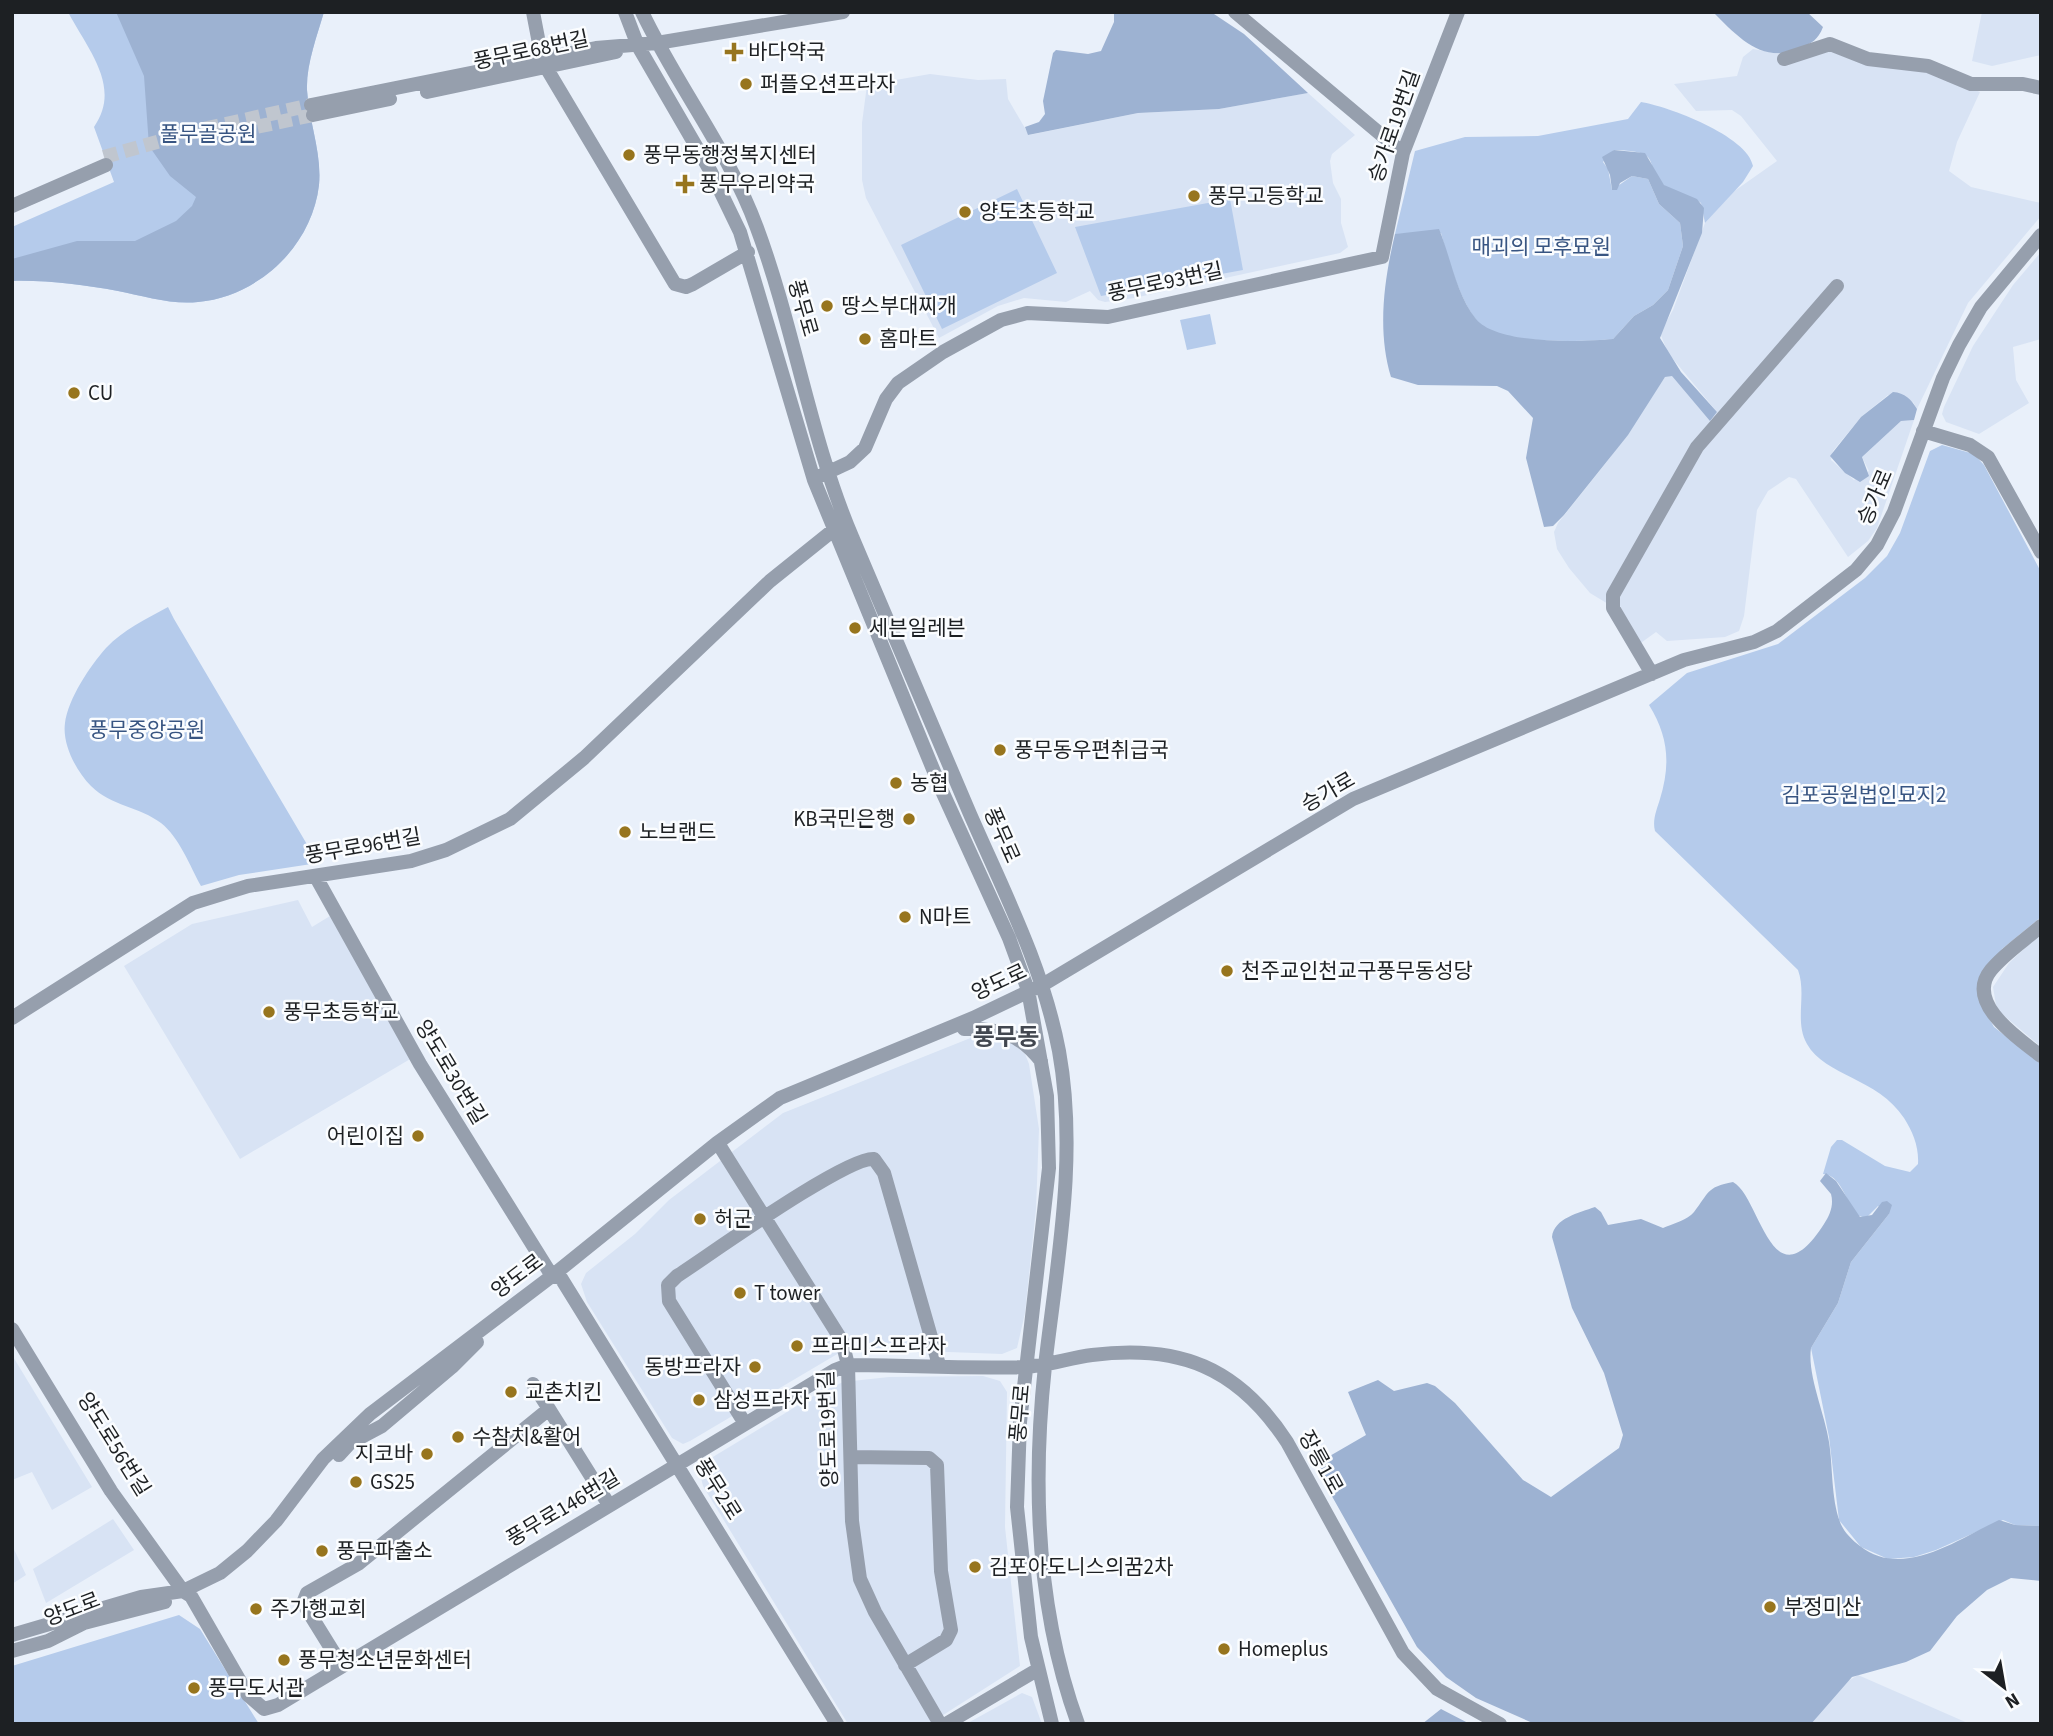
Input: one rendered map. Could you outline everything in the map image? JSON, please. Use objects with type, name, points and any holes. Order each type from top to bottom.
[{"type":"street","points":[[533,12],[545,64],[674,284],[686,287],[748,253]]},
{"type":"street","name":"풍무로","points":[[625,12],[638,46],[711,172],[748,253],[814,480],[839,525],[1044,984],[1059,1051],[1067,1151],[1058,1265],[1045,1363],[1037,1474],[1038,1519],[1055,1644],[1078,1724]]},
{"type":"street","name":"풍무로","points":[[642,12],[733,175],[757,226],[828,473],[839,525],[942,790],[1009,938],[1029,995],[1043,1064],[1049,1130],[1049,1168],[1026,1367],[1017,1466],[1017,1507],[1022,1575],[1037,1670],[1052,1724]]},
{"type":"street","name":"풍무로68번길","points":[[312,110],[545,64],[596,59],[638,46],[843,12]]},
{"type":"street","points":[[1236,12],[1403,153]]},
{"type":"street","name":"승가로19번길","points":[[1382,257],[1403,153],[1458,12]]},
{"type":"street","points":[[1784,59],[1830,44],[1868,59],[1928,66],[1971,84],[2024,84],[2041,88]]},
{"type":"street","points":[[12,197],[105,161],[12,206]]},
{"type":"street","name":"승가로","points":[[1044,984],[1353,799],[1696,656],[1765,638],[1856,570],[1868,558],[1887,528],[1951,360],[1973,320],[2041,235]]},
{"type":"street","name":"풍무로93번길","points":[[814,480],[850,462],[865,448],[886,399],[898,383],[943,352],[1001,320],[1027,313],[1108,317],[1382,257]]},
{"type":"street","points":[[1651,674],[1613,608],[1613,595],[1697,447],[1837,286]]},
{"type":"street","points":[[1923,431],[1970,445],[1988,457],[2041,552]]},
{"type":"street","name":"풍무로96번길","points":[[12,1018],[193,903],[247,886],[386,866],[438,853],[485,832],[526,808],[584,758],[770,581],[839,525]]},
{"type":"street","name":"양도로30번길","points":[[316,877],[420,1064],[557,1277]]},
{"type":"street","points":[[2041,926],[1989,972],[1985,990],[1996,1017],[2041,1056]]},
{"type":"street","name":"양도로","points":[[12,1651],[48,1641],[84,1623],[187,1594],[225,1579],[253,1557],[350,1443],[382,1426],[452,1367],[468,1349],[720,1148],[801,1095],[964,1029],[1029,995],[1044,984]]},
{"type":"street","name":"양도로","points":[[557,1277],[717,1143],[780,1098],[1029,995]]},
{"type":"street","points":[[964,1029],[1005,1031],[1021,1038],[1043,1064]]},
{"type":"street","name":"양도로19번길","points":[[720,1148],[839,1334],[848,1365],[852,1521],[860,1579],[905,1665],[940,1724]]},
{"type":"street","points":[[744,1422],[669,1301],[666,1290],[677,1276],[850,1166],[870,1158],[878,1162],[939,1365]]},
{"type":"street","name":"풍무2로","points":[[557,1277],[676,1463],[837,1724]]},
{"type":"street","name":"양도로56번길","points":[[12,1318],[104,1470],[187,1594]]},
{"type":"street","name":"양도로56번길","points":[[12,1329],[105,1480],[187,1594]]},
{"type":"street","name":"장릉1로","points":[[1026,1367],[1123,1352],[1153,1352],[1198,1362],[1242,1390],[1264,1410],[1287,1442],[1403,1653],[1437,1689],[1500,1724]]},
{"type":"street","name":"풍무로146번길","points":[[187,1594],[248,1695],[264,1709],[278,1705],[821,1377],[848,1365],[1026,1367]]},
{"type":"street","points":[[533,1384],[608,1505]]},
{"type":"street","points":[[342,1666],[303,1603],[307,1593],[358,1564],[549,1409]]},
{"type":"street","points":[[851,1457],[929,1458],[937,1465],[941,1572],[951,1630],[946,1640],[905,1665]]},
{"type":"street","name":"양도로","points":[[12,1635],[141,1597],[187,1594]]},
{"type":"street","points":[[946,1724],[1037,1670]]},
{"type":"shaded area","points":[[1982,12],[2041,12],[2041,55],[1992,66],[1972,61]]},
{"type":"shaded area","points":[[1753,49],[1785,55],[1825,50],[1926,70],[1980,92],[1957,142],[1949,171],[1971,187],[2041,203],[2041,216],[1968,303],[1917,409],[1913,402],[1888,395],[1861,417],[1833,451],[1831,460],[1854,480],[1869,471],[1862,457],[1901,421],[1914,420],[1877,528],[1868,541],[1848,557],[1796,479],[1789,477],[1768,491],[1757,510],[1744,616],[1739,631],[1725,637],[1667,641],[1656,632],[1638,645],[1618,610],[1590,593],[1569,568],[1557,549],[1554,532],[1558,523],[1609,459],[1665,377],[1672,375],[1710,420],[1717,412],[1668,353],[1660,333],[1673,310],[1705,223],[1733,192],[1777,161],[1741,116],[1732,110],[1696,111],[1674,84],[1737,76],[1743,57]]},
{"type":"shaded area","points":[[930,74],[978,80],[1006,79],[1008,99],[1029,135],[1138,113],[1219,109],[1308,93],[1355,135],[1332,154],[1330,161],[1333,183],[1341,199],[1341,223],[1348,247],[1340,253],[1134,298],[1105,302],[1098,300],[1090,291],[1066,302],[1024,298],[998,306],[939,338],[866,198],[862,180],[862,123],[867,85]]},
{"type":"shaded area","points":[[2041,252],[2041,339],[2013,347],[2016,380],[2029,403],[1979,434],[1946,422],[1942,414],[1944,407],[1973,346],[2013,285]]},
{"type":"shaded area","name":"풍무초등학교","points":[[298,900],[312,927],[330,916],[412,1058],[240,1159],[124,966],[192,924]]},
{"type":"shaded area","points":[[2041,933],[2041,1047],[2001,1013],[1996,1005],[1993,987],[2009,963]]},
{"type":"shaded area","points":[[1002,1034],[1025,1054],[1029,1064],[1039,1129],[1036,1209],[1025,1313],[1017,1348],[1002,1354],[868,1349],[839,1353],[690,1441],[683,1444],[672,1438],[587,1302],[581,1284],[586,1273],[635,1234],[669,1200],[783,1113],[978,1035]]},
{"type":"shaded area","points":[[12,1355],[92,1487],[52,1510],[32,1472],[12,1480]]},
{"type":"shaded area","points":[[983,1376],[1000,1381],[1007,1392],[1005,1527],[1020,1666],[929,1724],[848,1724],[703,1486],[698,1466],[810,1398],[843,1382],[889,1377]]},
{"type":"shaded area","points":[[113,1519],[134,1550],[46,1603],[33,1569]]},
{"type":"shaded area","points":[[12,1545],[26,1575],[12,1584]]},
{"type":"shaded area","points":[[1858,1675],[1970,1724],[1811,1724],[1843,1684]]},
{"type":"shaded area","points":[[1022,1693],[1032,1697],[1042,1724],[966,1724]]},
{"type":"green space","name":"풀무골공원","points":[[68,12],[324,12],[312,51],[307,80],[308,102],[317,149],[319,185],[306,228],[279,264],[242,290],[220,298],[188,303],[79,285],[12,281],[12,227],[114,182],[94,127],[102,112],[105,97],[103,83],[99,69]]},
{"type":"green space","name":"풀무골공원","points":[[116,12],[324,12],[312,51],[307,80],[319,173],[314,207],[306,228],[294,247],[279,264],[242,290],[220,298],[178,302],[79,285],[12,281],[12,259],[77,241],[135,241],[176,221],[192,206],[196,197],[170,176],[149,146],[144,76]]},
{"type":"green space","points":[[1114,12],[1211,12],[1244,34],[1308,93],[1219,109],[1138,113],[1028,135],[1025,127],[1039,122],[1045,114],[1043,101],[1053,53],[1056,50],[1088,54],[1101,51],[1114,22]]},
{"type":"green space","points":[[1713,12],[1807,12],[1823,27],[1817,38],[1808,45],[1786,53],[1773,53],[1741,39]]},
{"type":"green space","name":"매괴의 모후묘원","points":[[1641,102],[1669,109],[1705,124],[1737,144],[1748,155],[1753,166],[1743,182],[1705,223],[1701,203],[1666,187],[1654,172],[1651,161],[1641,153],[1614,150],[1603,162],[1608,169],[1612,190],[1632,176],[1648,179],[1659,204],[1680,223],[1683,246],[1668,290],[1653,305],[1634,316],[1613,339],[1526,339],[1494,333],[1475,319],[1469,308],[1457,283],[1441,233],[1395,234],[1415,151],[1465,137],[1538,136],[1628,119]]},
{"type":"green space","points":[[1614,150],[1645,153],[1664,185],[1697,199],[1704,208],[1702,233],[1660,338],[1681,372],[1717,412],[1710,421],[1672,376],[1665,377],[1628,435],[1564,515],[1553,526],[1544,527],[1526,458],[1533,418],[1508,391],[1497,386],[1418,385],[1391,377],[1383,324],[1388,269],[1395,234],[1439,229],[1463,298],[1476,319],[1487,327],[1502,334],[1541,340],[1613,339],[1634,316],[1653,305],[1668,290],[1683,246],[1680,223],[1659,204],[1648,179],[1632,176],[1620,183],[1617,190],[1612,190],[1610,175],[1602,157]]},
{"type":"green space","points":[[1017,189],[1057,273],[942,329],[901,245]]},
{"type":"green space","points":[[1230,199],[1243,270],[1101,296],[1075,227]]},
{"type":"green space","points":[[1210,314],[1216,344],[1187,350],[1180,320]]},
{"type":"green space","points":[[1893,392],[1904,395],[1912,402],[1917,409],[1914,420],[1901,421],[1862,457],[1869,476],[1860,482],[1845,473],[1830,456],[1861,417]]},
{"type":"green space","name":"김포공원법인묘지2","points":[[1942,445],[1974,454],[1984,465],[2041,572],[2041,917],[2002,949],[1981,1004],[1994,1027],[2041,1064],[2041,1526],[2015,1525],[2003,1520],[1936,1550],[1914,1557],[1888,1559],[1861,1547],[1839,1520],[1829,1437],[1811,1348],[1838,1303],[1851,1262],[1889,1214],[1878,1206],[1866,1218],[1856,1215],[1839,1184],[1829,1175],[1823,1174],[1831,1147],[1837,1140],[1842,1140],[1885,1166],[1910,1172],[1918,1164],[1913,1134],[1904,1118],[1880,1094],[1815,1055],[1807,1044],[1801,1026],[1798,970],[1655,831],[1654,819],[1666,773],[1666,750],[1660,728],[1649,705],[1687,673],[1778,644],[1865,578],[1887,556],[1900,533],[1930,451]]},
{"type":"green space","name":"풍무중앙공원","points":[[168,607],[318,863],[239,875],[201,886],[179,844],[161,823],[99,793],[85,780],[75,765],[66,740],[65,723],[70,704],[81,683],[100,655],[113,642],[135,625]]},
{"type":"green space","points":[[1826,1173],[1836,1181],[1860,1217],[1872,1215],[1882,1202],[1887,1201],[1892,1205],[1889,1214],[1851,1262],[1838,1303],[1811,1348],[1810,1359],[1827,1431],[1835,1503],[1841,1525],[1860,1546],[1877,1555],[1894,1559],[1930,1553],[1999,1520],[2015,1525],[2041,1526],[2041,1581],[2011,1578],[1987,1590],[1957,1616],[1930,1651],[1906,1662],[1852,1677],[1811,1724],[1535,1724],[1476,1698],[1446,1677],[1417,1647],[1320,1475],[1319,1469],[1328,1457],[1366,1435],[1348,1392],[1378,1380],[1394,1391],[1427,1383],[1435,1386],[1455,1403],[1523,1480],[1551,1497],[1619,1448],[1623,1435],[1604,1373],[1572,1308],[1552,1237],[1557,1225],[1568,1217],[1595,1207],[1608,1225],[1641,1219],[1663,1228],[1691,1215],[1713,1189],[1733,1182],[1743,1192],[1769,1240],[1779,1251],[1791,1255],[1806,1247],[1830,1213],[1831,1194],[1820,1181]]},
{"type":"green space","points":[[179,1615],[200,1629],[259,1724],[12,1724],[12,1666]]},
{"type":"green space","points":[[1441,1709],[1470,1724],[1422,1724]]},
{"type":"tunnel","points":[[104,157],[199,130],[311,105]]},
{"type":"tunnel","points":[[237,131],[313,115]]},
{"type":"place","name":"바다약국","points":[[734,52]]},
{"type":"place","name":"퍼플오션프라자","points":[[746,84]]},
{"type":"place","name":"풍무동행정복지센터","points":[[629,155]]},
{"type":"place","name":"풍무우리약국","points":[[685,184]]},
{"type":"place","name":"풍무고등학교","points":[[1194,196]]},
{"type":"place","name":"양도초등학교","points":[[965,212]]},
{"type":"place","name":"땅스부대찌개","points":[[827,306]]},
{"type":"place","name":"홈마트","points":[[865,339]]},
{"type":"place","name":"CU","points":[[74,393]]},
{"type":"place","name":"세븐일레븐","points":[[855,628]]},
{"type":"place","name":"풍무동우편취급국","points":[[1000,750]]},
{"type":"place","name":"농협","points":[[896,783]]},
{"type":"place","name":"KB국민은행","points":[[909,819]]},
{"type":"place","name":"노브랜드","points":[[625,832]]},
{"type":"place","name":"N마트","points":[[905,917]]},
{"type":"place","name":"천주교인천교구풍무동성당","points":[[1227,971]]},
{"type":"place","name":"풍무초등학교","points":[[269,1012]]},
{"type":"place","name":"어린이집","points":[[418,1136]]},
{"type":"place","name":"허군","points":[[700,1219]]},
{"type":"place","name":"T tower","points":[[740,1293]]},
{"type":"place","name":"프라미스프라자","points":[[797,1346]]},
{"type":"place","name":"동방프라자","points":[[755,1367]]},
{"type":"place","name":"교촌치킨","points":[[511,1392]]},
{"type":"place","name":"삼성프라자","points":[[699,1400]]},
{"type":"place","name":"수참치&활어","points":[[458,1437]]},
{"type":"place","name":"지코바","points":[[427,1454]]},
{"type":"place","name":"GS25","points":[[356,1482]]},
{"type":"place","name":"풍무파출소","points":[[322,1551]]},
{"type":"place","name":"김포아도니스의꿈2차","points":[[975,1567]]},
{"type":"place","name":"부정미산","points":[[1770,1607]]},
{"type":"place","name":"주가행교회","points":[[256,1609]]},
{"type":"place","name":"Homeplus","points":[[1224,1649]]},
{"type":"place","name":"풍무청소년문화센터","points":[[284,1660]]},
{"type":"place","name":"풍무도서관","points":[[194,1688]]},
{"type":"district","name":"풍무동","points":[[1006,1037]]}]
